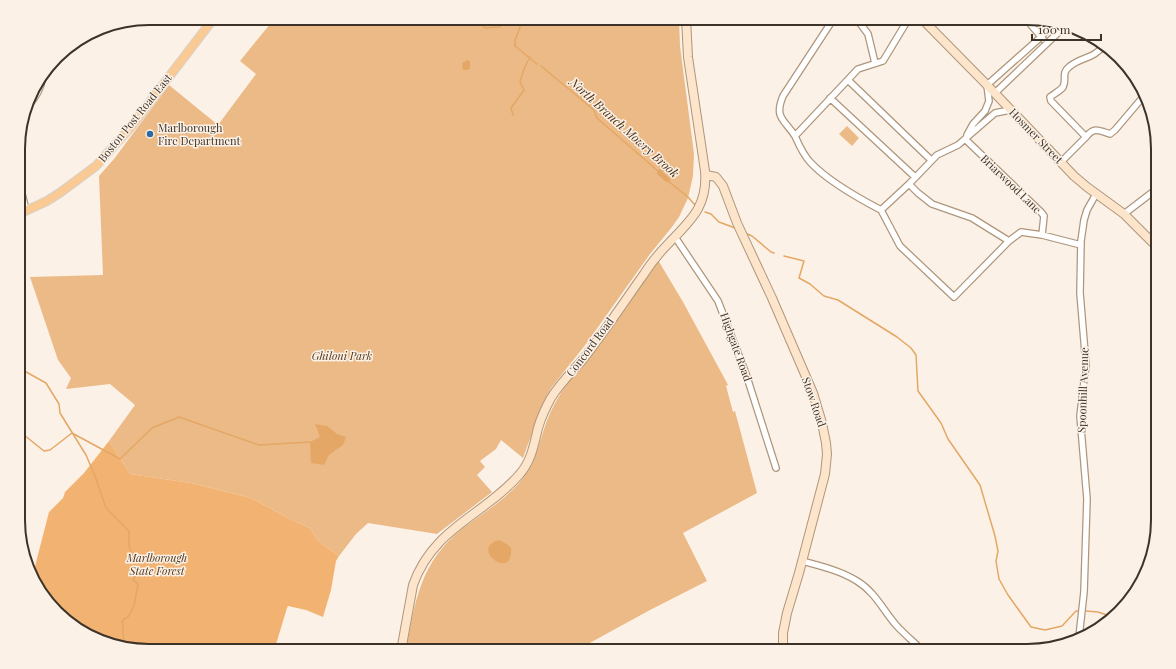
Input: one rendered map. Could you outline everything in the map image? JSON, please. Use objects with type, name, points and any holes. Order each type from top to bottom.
[{"type":"main road","name":"Boston Post Road East","points":[[25,211],[61,192],[96,166],[130,128],[209,25]]},
{"type":"street","name":"Concord Road","points":[[402,644],[413,585],[427,557],[442,538],[505,489],[520,475],[531,457],[539,425],[551,398],[585,357],[650,265],[691,220],[700,207],[705,189],[706,175],[688,57],[686,25]]},
{"type":"street","points":[[830,25],[778,107],[782,119],[795,136],[801,149],[810,162],[862,200],[881,210],[900,246],[954,298],[1010,241],[1022,232],[1042,235],[1081,245]]},
{"type":"street","points":[[861,25],[868,34],[875,63]]},
{"type":"street","points":[[795,136],[858,69],[883,61],[905,25]]},
{"type":"street","name":"Hosmer Street","points":[[928,25],[1078,180],[1124,214],[1151,241]]},
{"type":"street","points":[[1031,25],[1046,44]]},
{"type":"street","points":[[965,139],[973,124],[985,111],[989,101],[987,85],[1041,37],[1049,27]]},
{"type":"street","points":[[995,93],[1061,30]]},
{"type":"street","points":[[1086,137],[1051,101],[1050,97],[1063,86],[1064,73],[1069,66],[1096,54],[1100,49]]},
{"type":"street","points":[[848,80],[931,160]]},
{"type":"street","points":[[830,98],[915,177]]},
{"type":"street","points":[[1061,162],[1093,130],[1110,134],[1141,99]]},
{"type":"street","points":[[881,210],[909,184],[937,154],[958,145],[995,113],[1010,110]]},
{"type":"street","name":"Briarwood Lane","points":[[965,139],[1041,212],[1044,216],[1042,235]]},
{"type":"street","name":"Stow Road","points":[[706,175],[716,177],[723,186],[735,218],[809,384],[822,423],[827,454],[825,474],[787,613],[783,644]]},
{"type":"street","points":[[909,184],[932,204],[972,218],[1010,241]]},
{"type":"street","points":[[1124,214],[1151,193]]},
{"type":"street","name":"Spoonhill Avenue","points":[[1080,632],[1084,587],[1087,499],[1080,416],[1086,365],[1080,293],[1081,245],[1085,215],[1096,194]]},
{"type":"street","name":"Highgate Road","points":[[676,237],[718,301],[748,382],[776,468]]},
{"type":"street","points":[[802,561],[845,574],[858,581],[882,604],[898,627],[916,644]]},
{"type":"green space","name":"Ghiloni Park","points":[[269,25],[679,25],[680,46],[694,154],[693,176],[688,198],[679,217],[650,254],[586,344],[551,388],[543,403],[523,458],[501,440],[496,449],[480,461],[485,467],[477,475],[492,492],[437,534],[368,523],[356,534],[339,556],[318,541],[310,528],[251,498],[191,483],[130,474],[109,441],[135,405],[110,384],[66,389],[71,378],[58,360],[30,277],[103,275],[99,176],[114,159],[169,85],[218,125],[256,74],[240,61]]},
{"type":"green space","points":[[847,126],[859,138],[852,146],[839,134]]},
{"type":"green space","points":[[658,260],[683,302],[728,385],[726,386],[733,412],[735,411],[757,493],[683,533],[707,581],[588,644],[407,644],[417,599],[428,569],[437,555],[463,528],[499,502],[515,488],[529,470],[533,463],[548,418],[562,391],[619,317]]},
{"type":"green space","name":"Marlborough State Forest","points":[[109,441],[130,474],[191,483],[251,498],[310,528],[318,541],[339,556],[336,561],[331,590],[323,617],[306,610],[288,606],[276,644],[133,643],[101,635],[87,627],[61,608],[46,589],[35,567],[49,512],[63,498],[65,492],[84,473]]},
{"type":"shaded area","points":[[467,60],[470,61],[470,69],[463,70],[462,63]]},
{"type":"shaded area","points":[[660,169],[670,179],[669,183],[657,174],[657,171]]},
{"type":"shaded area","points":[[315,424],[327,426],[337,434],[346,437],[343,445],[329,455],[324,465],[311,463],[310,442],[320,437]]},
{"type":"shaded area","points":[[499,540],[511,548],[510,558],[506,563],[500,563],[494,560],[488,550],[491,544]]},
{"type":"waterway","name":"North Branch Mowry Brook","points":[[483,25],[485,28],[500,27],[501,25]]},
{"type":"waterway","name":"North Branch Mowry Brook","points":[[521,25],[515,40],[515,46],[537,64]]},
{"type":"waterway","points":[[513,115],[511,108],[524,90],[520,82],[530,57]]},
{"type":"waterway","name":"North Branch Mowry Brook","points":[[541,66],[594,110],[597,118],[658,171]]},
{"type":"waterway","name":"North Branch Mowry Brook","points":[[668,181],[688,197],[695,205]]},
{"type":"waterway","name":"North Branch Mowry Brook","points":[[705,212],[711,214],[719,222],[735,228]]},
{"type":"waterway","name":"North Branch Mowry Brook","points":[[745,233],[752,236],[774,253]]},
{"type":"waterway","name":"North Branch Mowry Brook","points":[[784,256],[804,261],[799,278],[810,284],[824,296],[838,300],[897,337],[911,348],[916,355],[918,391],[941,423],[948,439],[980,485],[995,536],[998,551],[996,561],[999,579],[1008,595],[1031,627],[1045,630],[1062,626],[1076,611],[1079,611]]},
{"type":"waterway","points":[[25,371],[46,383],[59,404],[60,413],[86,455],[106,508],[129,531],[129,546],[136,575],[133,580],[138,584],[134,606],[128,617],[122,622],[124,641]]},
{"type":"waterway","points":[[25,436],[44,451],[50,450],[72,433],[120,459],[152,428],[179,417],[259,445],[310,442]]},
{"type":"waterway","name":"North Branch Mowry Brook","points":[[1086,611],[1098,612],[1107,615]]},
{"type":"place","name":"Marlborough Fire Department","points":[[150,134]]}]
